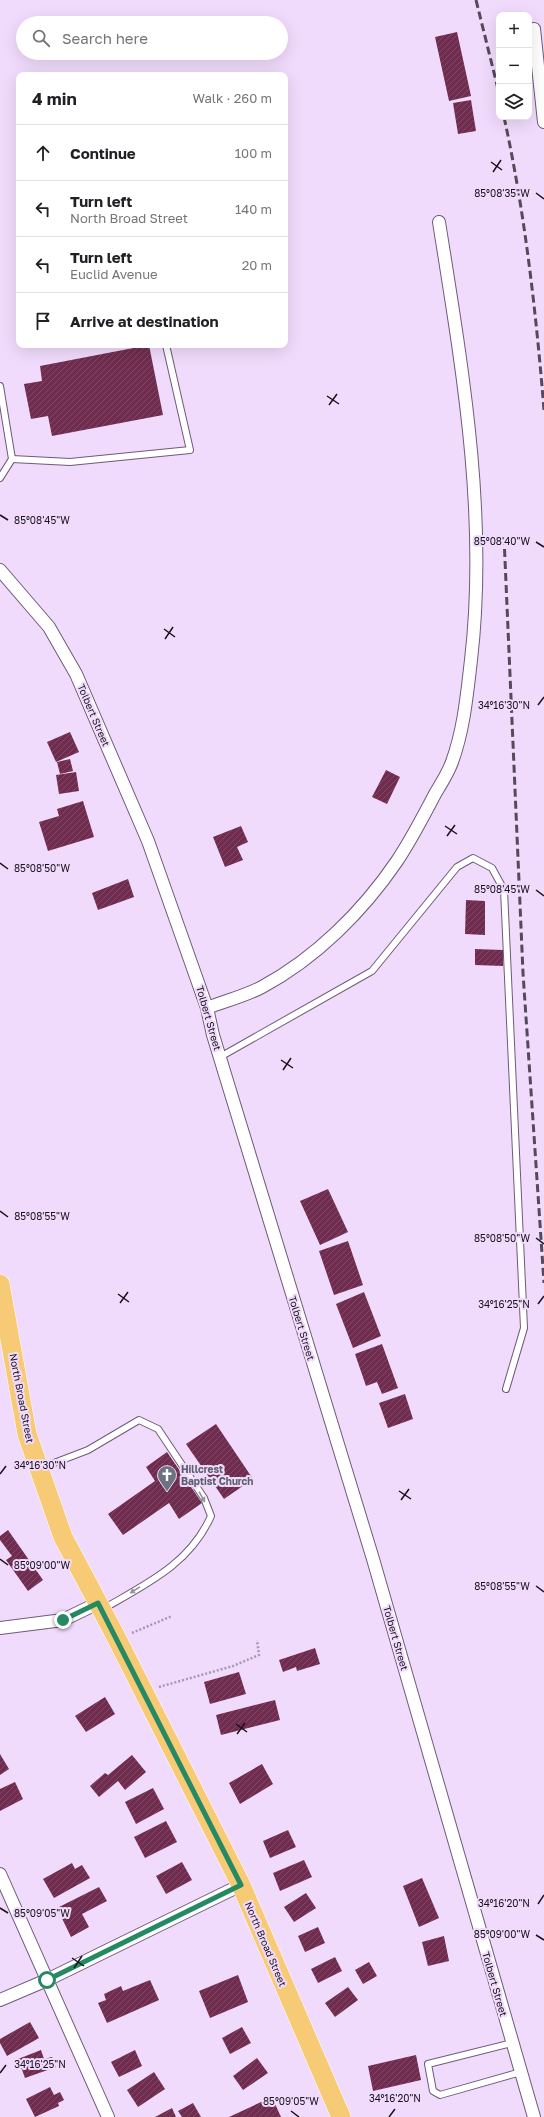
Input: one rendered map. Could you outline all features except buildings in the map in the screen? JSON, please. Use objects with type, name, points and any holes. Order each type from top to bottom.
[{"type":"main road","name":"North Broad Street","points":[[0,1284],[28,1434],[62,1538],[117,1639],[241,1885],[341,2117]]},
{"type":"street","points":[[534,29],[544,122]]},
{"type":"street","points":[[207,1008],[260,988],[300,965],[334,934],[378,889],[410,841],[452,763],[466,710],[476,614],[478,550],[472,465],[458,342],[440,222]]},
{"type":"street","name":"Tolbert Street","points":[[0,570],[49,627],[76,674],[148,841],[207,1008],[220,1057],[373,1559],[534,2117]]},
{"type":"street","points":[[0,1628],[63,1620],[99,1607]]},
{"type":"street","points":[[0,1874],[108,2117]]},
{"type":"street","points":[[0,2000],[47,1980],[241,1885]]},
{"type":"lane","points":[[12,459],[70,462],[190,450],[167,348]]},
{"type":"lane","points":[[0,386],[12,459],[0,478]]},
{"type":"lane","points":[[220,1057],[372,971],[457,867],[473,858],[492,868],[504,890],[524,1328],[506,1389]]},
{"type":"lane","points":[[39,1469],[88,1450],[139,1420],[158,1429],[204,1498],[211,1516],[203,1534],[178,1563],[99,1607]]},
{"type":"lane","points":[[512,2043],[428,2064],[433,2091],[440,2095],[520,2072]]},
{"type":"path","points":[[117,1639],[172,1616]]},
{"type":"path","points":[[143,1692],[233,1666],[259,1655],[257,1640]]},
{"type":"railway","points":[[476,0],[497,84]]},
{"type":"railway","points":[[505,120],[524,226],[544,410]]},
{"type":"railway","points":[[504,537],[523,973],[544,1283]]},
{"type":"place","name":"Hillcrest Baptist Church","points":[[167,1492]]},
{"type":"route","points":[[47,1980],[241,1885],[98,1603],[63,1620]]}]
